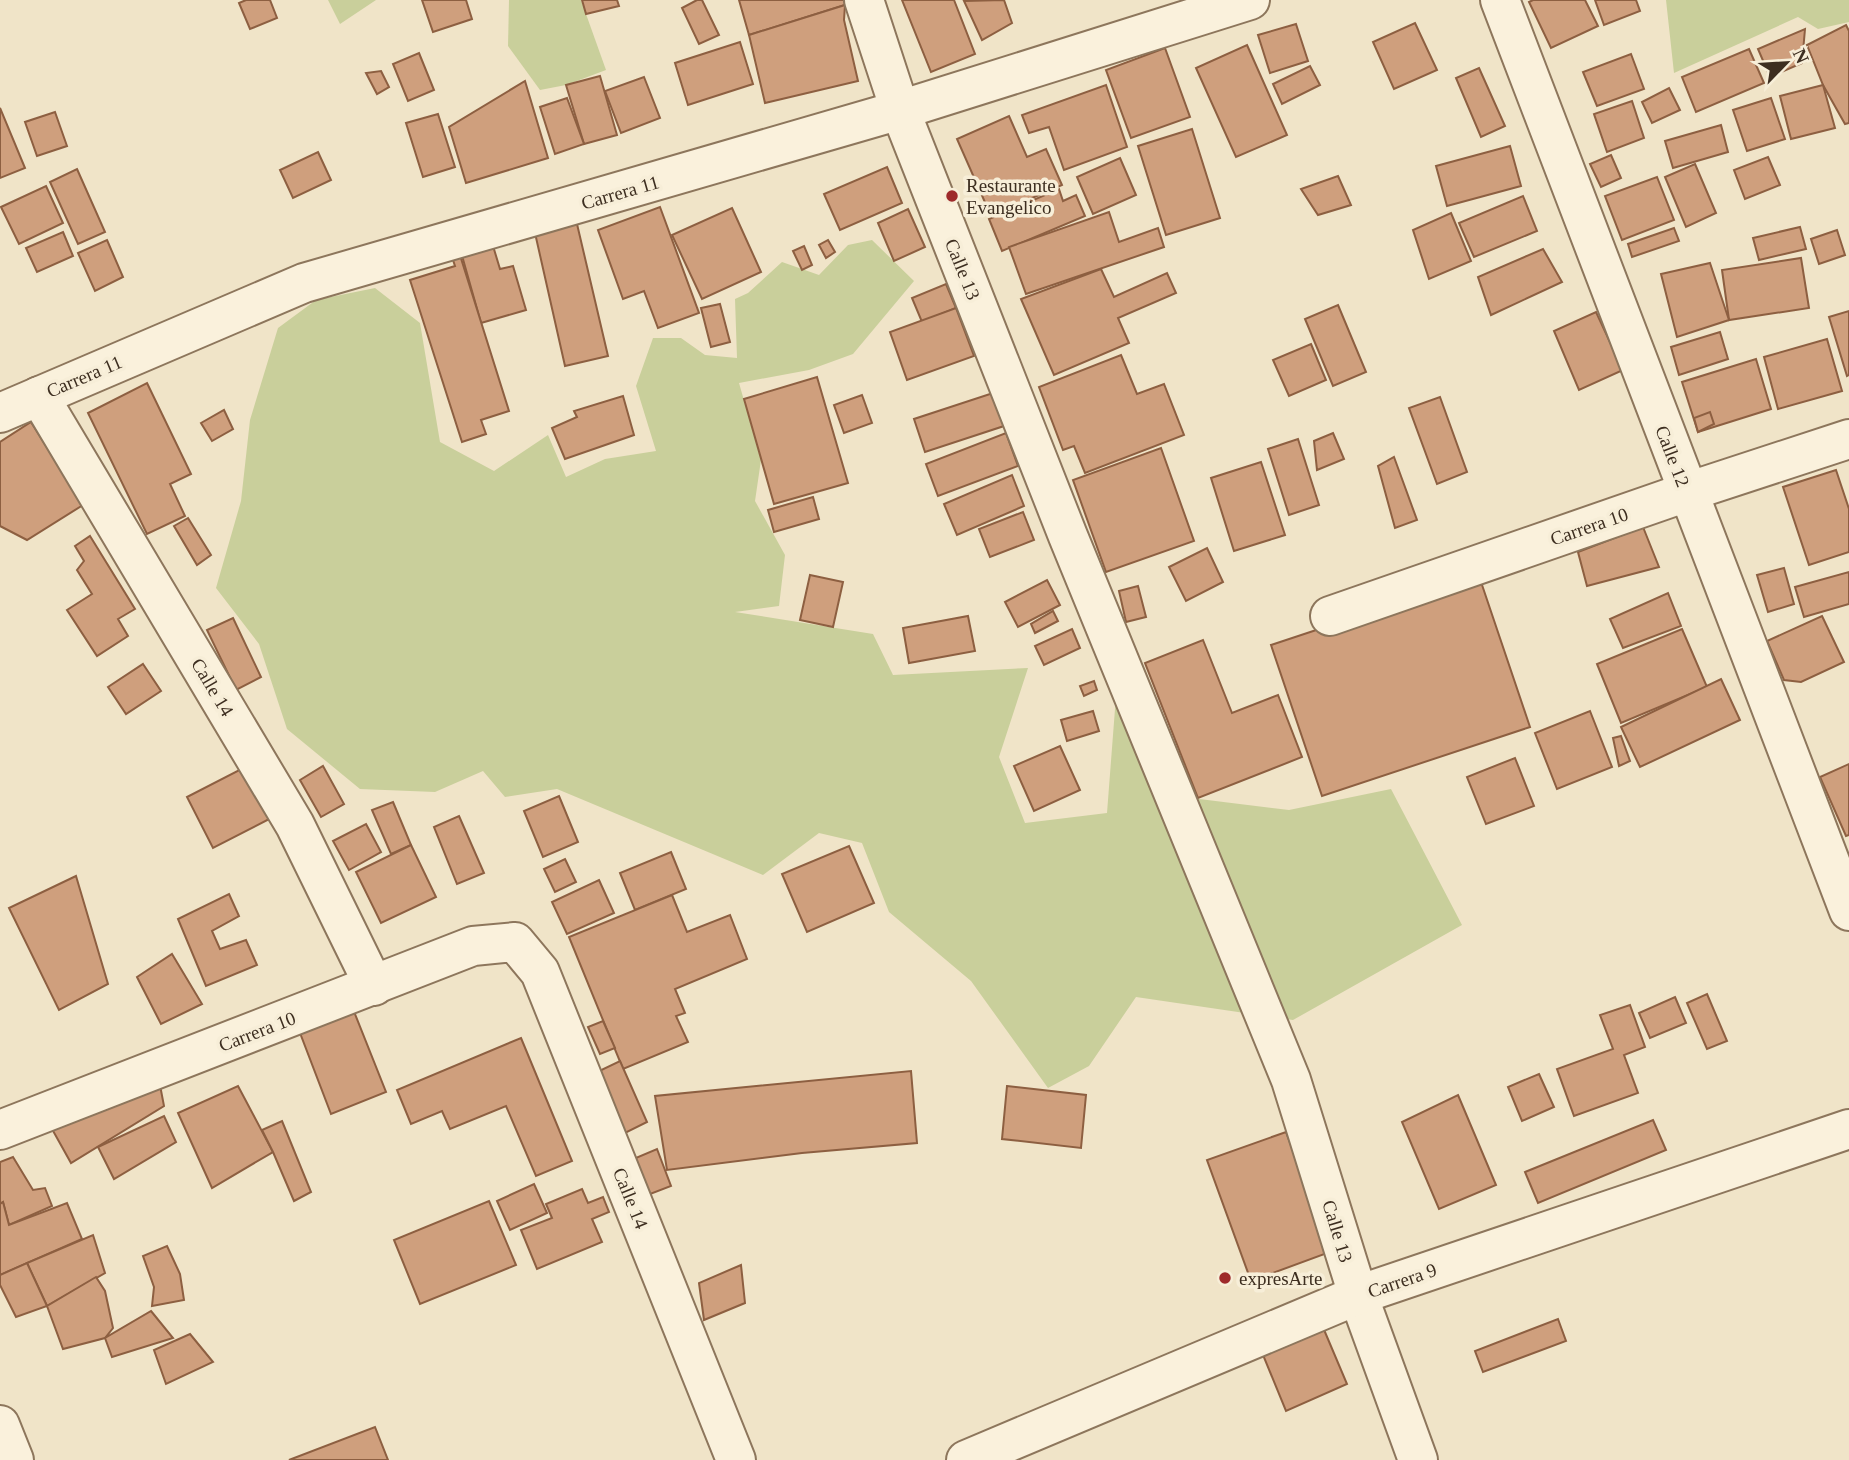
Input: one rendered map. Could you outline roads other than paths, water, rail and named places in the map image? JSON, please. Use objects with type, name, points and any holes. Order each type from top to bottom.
[{"type":"street","name":"Calle 13","points":[[864,0],[900,110],[1068,536],[1291,1080],[1359,1295],[1418,1460]]},
{"type":"street","name":"Carrera 11","points":[[0,413],[304,283],[900,110],[1250,0]]},
{"type":"street","name":"Calle 12","points":[[1500,0],[1849,911]]},
{"type":"street","name":"Calle 14","points":[[39,396],[295,825],[374,986]]},
{"type":"street","name":"Carrera 10","points":[[1330,616],[1687,492],[1849,439]]},
{"type":"street","name":"Carrera 10","points":[[0,1130],[472,946],[515,942]]},
{"type":"street","name":"Calle 14","points":[[515,942],[540,972],[736,1460]]},
{"type":"street","name":"Carrera 9","points":[[966,1460],[1359,1295],[1849,1129]]},
{"type":"street","points":[[0,1426],[14,1460]]},
{"type":"place","name":"Restaurante Evangelico","points":[[952,196]]},
{"type":"place","name":"expresArte","points":[[1225,1278]]}]
